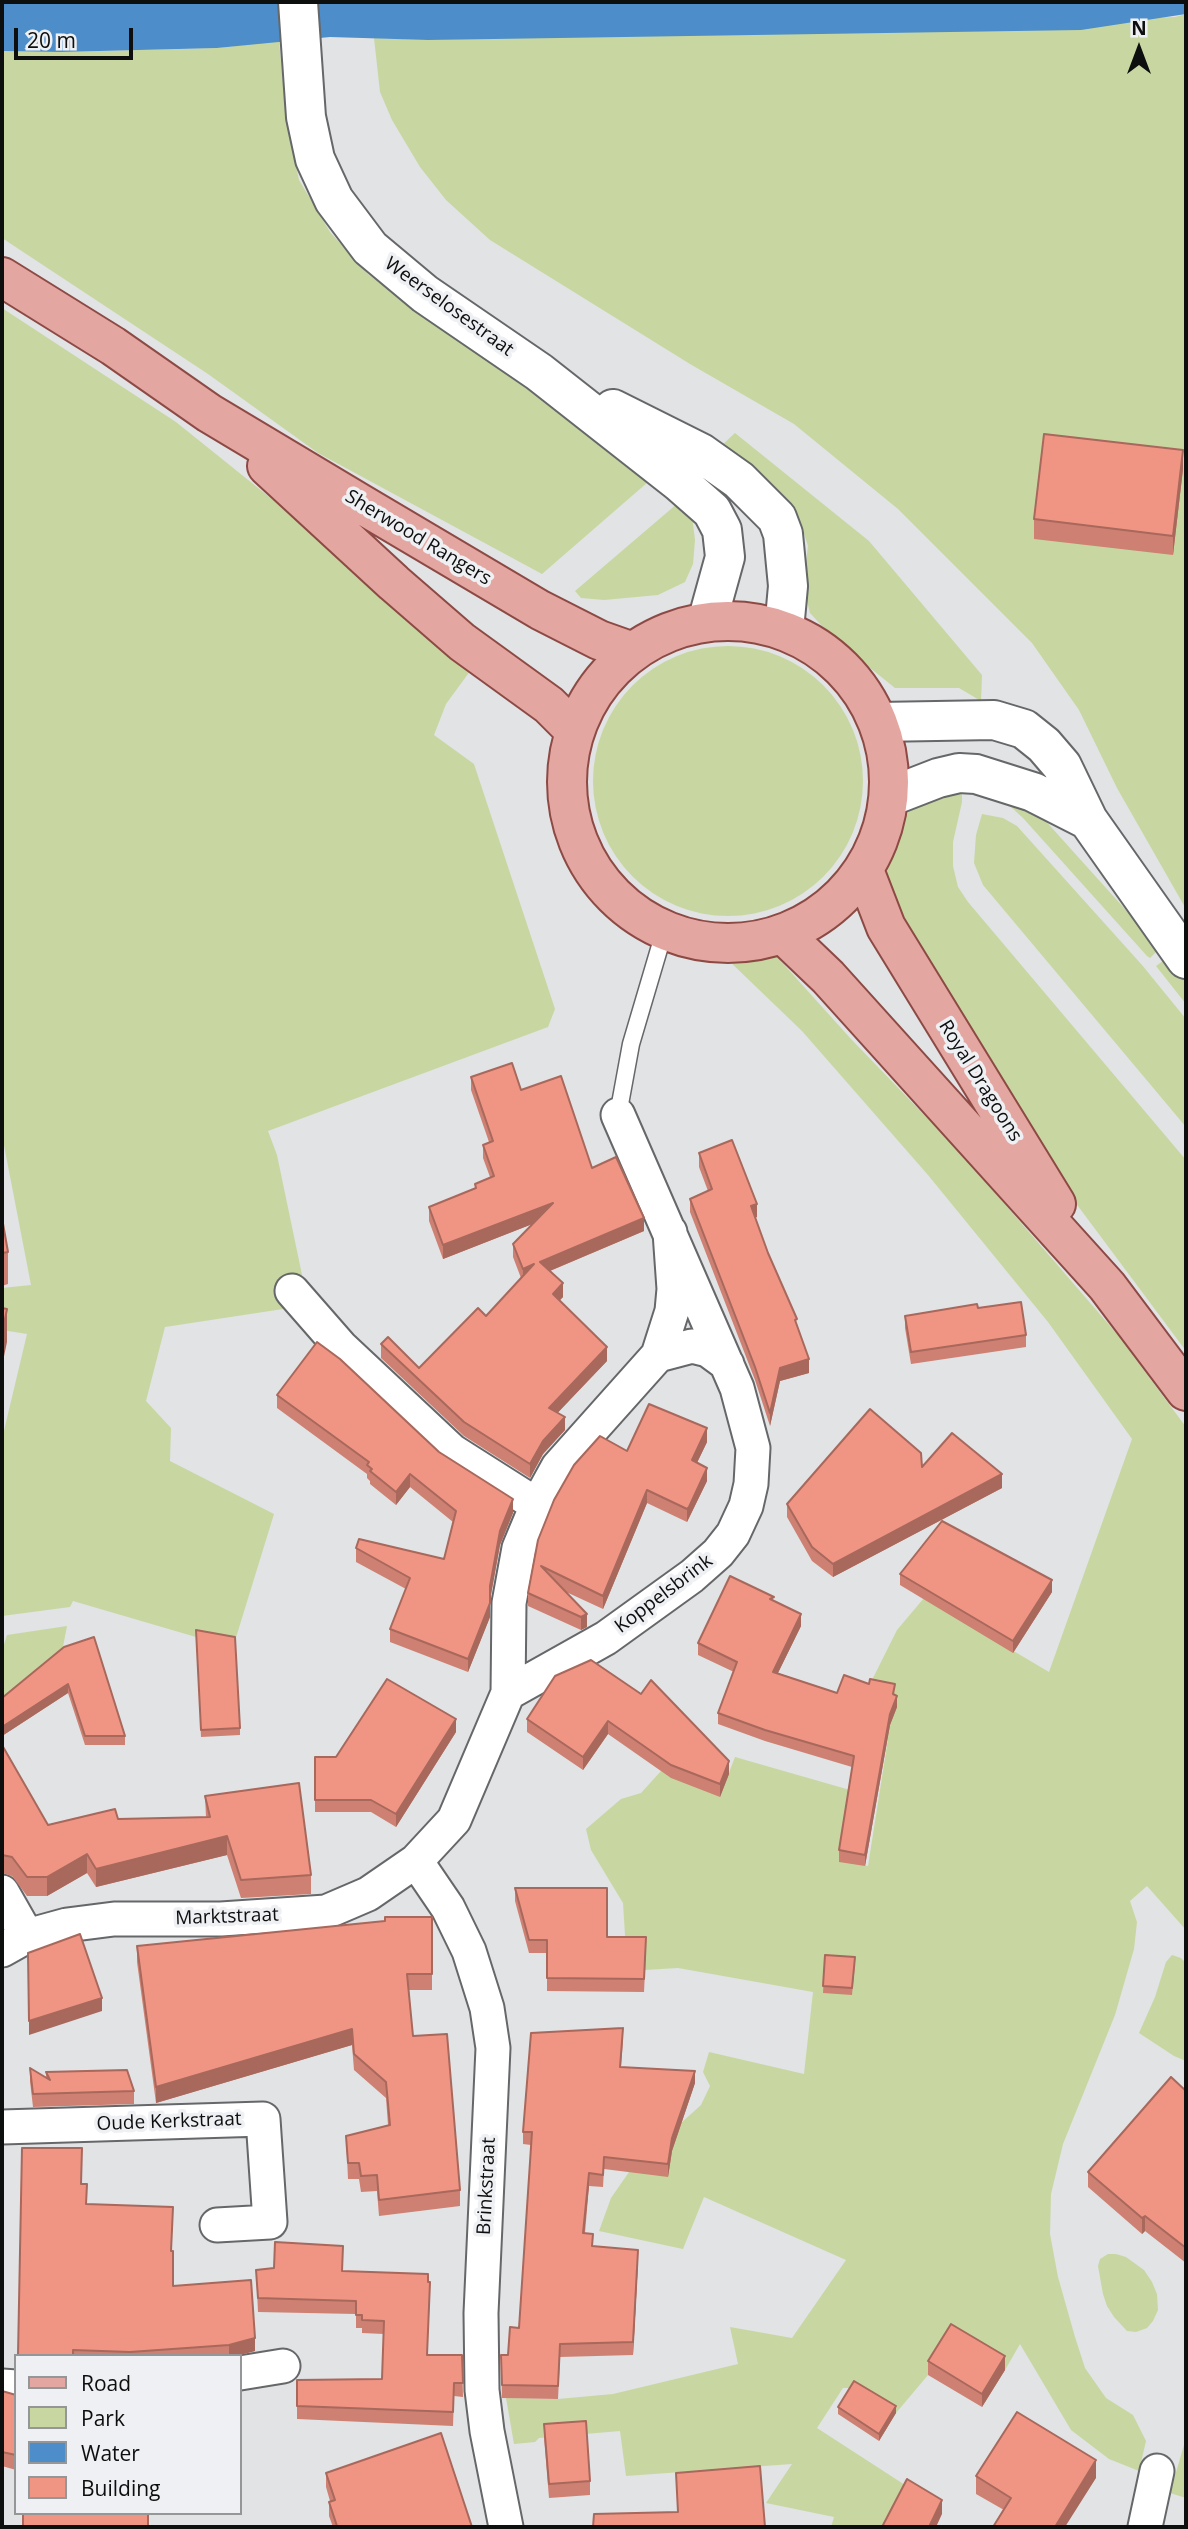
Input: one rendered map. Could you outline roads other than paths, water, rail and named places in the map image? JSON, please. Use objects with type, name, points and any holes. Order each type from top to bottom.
[{"type":"main road","name":"Sherwood Rangers","points":[[2,277],[113,346],[209,413],[540,610],[599,640],[632,652]]},
{"type":"main road","name":"Sherwood Rangers","points":[[209,413],[394,583],[462,642],[549,705],[575,731]]},
{"type":"main road","points":[[708,622],[750,622],[784,630],[813,644],[835,660],[855,681],[878,722],[885,743],[890,772],[887,812],[874,852],[864,870],[832,906],[808,923],[783,934],[730,944],[689,939],[665,929],[625,906],[600,880],[583,852],[571,820],[566,785],[569,751],[575,731],[585,706],[611,671],[652,639],[686,626],[708,622]]},
{"type":"main road","name":"Royal Dragoons","points":[[864,870],[886,927],[1107,1286]]},
{"type":"main road","name":"Royal Dragoons","points":[[783,934],[828,977],[1107,1286],[1186,1391]]},
{"type":"street","name":"Weerselosestraat","points":[[298,2],[306,117],[315,159],[334,200],[370,248],[425,294],[539,372],[712,510],[722,530],[725,556],[708,622]]},
{"type":"street","name":"Weerselosestraat","points":[[539,372],[701,453],[739,480],[766,504],[777,518],[783,534],[788,586],[784,630]]},
{"type":"street","points":[[878,722],[994,720],[1024,729],[1044,745],[1062,766],[1088,820],[1186,960]]},
{"type":"street","points":[[889,797],[938,778],[959,773],[976,774],[1033,792],[1088,820]]},
{"type":"street","name":"Koppelsbrink","points":[[508,1693],[606,1638],[692,1576],[718,1553],[733,1534],[746,1506],[751,1484],[753,1448],[747,1418],[727,1364],[618,1115]]},
{"type":"street","name":"Koppelsbrink","points":[[416,1861],[454,1820],[508,1693],[509,1603],[519,1548],[537,1505],[558,1467],[658,1355],[672,1311],[674,1289],[670,1232]]},
{"type":"street","points":[[292,1291],[341,1347],[452,1451],[537,1505]]},
{"type":"street","points":[[658,1355],[692,1346],[708,1350],[727,1364]]},
{"type":"street","name":"Marktstraat","points":[[2,1892],[14,1943],[67,1925],[114,1919],[221,1919],[326,1912],[368,1894],[416,1861]]},
{"type":"street","name":"Brinkstraat","points":[[416,1861],[448,1908],[469,1951],[487,2008],[494,2048],[481,2313],[482,2390],[487,2431],[506,2527]]},
{"type":"street","name":"Oude Kerkstraat","points":[[2,2127],[263,2119],[270,2222],[217,2225]]},
{"type":"street","points":[[242,2373],[284,2366]]},
{"type":"street","points":[[1145,2527],[1157,2471]]},
{"type":"lane","points":[[618,1115],[631,1044],[665,929]]},
{"type":"water","points":[[2,2],[1186,2],[1186,14],[1081,30],[428,40],[330,37],[217,48],[60,52],[2,51]]}]
